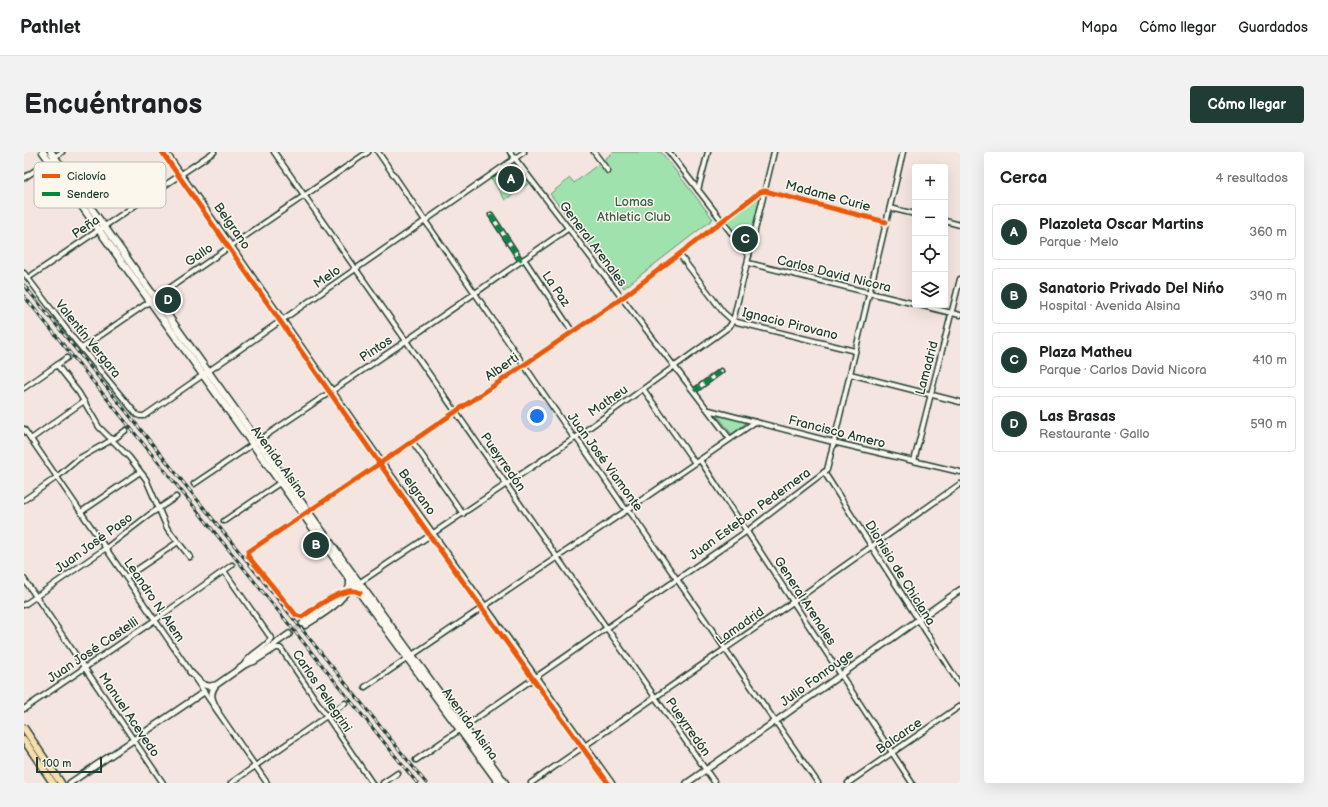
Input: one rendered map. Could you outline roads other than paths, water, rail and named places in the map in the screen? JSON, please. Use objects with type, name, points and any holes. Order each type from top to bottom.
[{"type":"main road","name":"Avenida Alsina","points":[[43,152],[51,156]]},
{"type":"main road","name":"Avenida Alsina","points":[[87,208],[206,372],[357,585],[462,728],[499,783]]},
{"type":"main road","name":"Avenida Alsina","points":[[255,442],[281,482],[306,514],[349,578],[357,585],[360,593],[410,656]]},
{"type":"main road","points":[[24,728],[61,783]]},
{"type":"main road","name":"Avenida Alsina","points":[[462,728],[505,783]]},
{"type":"main road","points":[[24,740],[53,783]]},
{"type":"street","points":[[51,156],[62,152]]},
{"type":"street","name":"Belgrano","points":[[166,152],[382,462],[612,783]]},
{"type":"street","name":"Peña","points":[[166,185],[214,152]]},
{"type":"street","name":"Pueyrredón","points":[[274,152],[715,783]]},
{"type":"street","name":"Gallo","points":[[82,348],[368,152]]},
{"type":"street","name":"Juan José Viamonte","points":[[378,152],[524,365],[624,507],[631,513],[818,783]]},
{"type":"street","name":"General Arenales","points":[[510,152],[675,367]]},
{"type":"street","name":"Melo","points":[[140,416],[144,416],[524,152]]},
{"type":"street","points":[[594,152],[608,171]]},
{"type":"street","points":[[669,152],[749,256]]},
{"type":"street","points":[[698,190],[708,152]]},
{"type":"street","name":"Matheu","points":[[304,625],[347,591],[507,485],[644,390],[728,329],[733,321],[774,152]]},
{"type":"street","name":"Juan Esteban Pedernera","points":[[416,760],[678,580],[747,531],[824,472],[828,467],[903,152]]},
{"type":"street","points":[[24,178],[34,170]]},
{"type":"street","name":"Alberti","points":[[302,617],[296,615],[248,556],[248,552],[622,298],[760,192],[765,191]]},
{"type":"street","name":"Madame Curie","points":[[765,191],[886,222]]},
{"type":"street","name":"Peña","points":[[28,278],[132,208]]},
{"type":"street","name":"Madame Curie","points":[[890,208],[912,213]]},
{"type":"street","name":"La Paz","points":[[491,215],[572,331]]},
{"type":"street","points":[[948,222],[960,225]]},
{"type":"street","name":"Pintos","points":[[194,484],[406,341],[569,228]]},
{"type":"street","name":"Ignacio Pirovano","points":[[679,254],[723,312],[733,321],[855,351]]},
{"type":"street","name":"Carlos David Nicora","points":[[748,263],[912,303]]},
{"type":"street","name":"Valentín Vergara","points":[[24,273],[82,348],[140,416]]},
{"type":"street","name":"Lamadrid","points":[[914,461],[960,279]]},
{"type":"street","points":[[931,308],[960,315]]},
{"type":"street","points":[[24,388],[67,358]]},
{"type":"street","points":[[57,365],[84,401],[99,427],[129,457],[140,472],[150,488],[167,528],[190,557]]},
{"type":"street","points":[[675,367],[730,439]]},
{"type":"street","points":[[694,391],[721,371]]},
{"type":"street","points":[[850,374],[960,402]]},
{"type":"street","points":[[644,390],[695,463]]},
{"type":"street","points":[[31,439],[84,401]]},
{"type":"street","name":"Francisco Amero","points":[[709,410],[833,442],[960,472]]},
{"type":"street","points":[[365,687],[557,558],[755,422]]},
{"type":"street","name":"Leandro N. Alem","points":[[24,429],[267,783]]},
{"type":"street","points":[[24,500],[57,477],[78,459],[112,440],[126,430]]},
{"type":"street","points":[[412,441],[462,514]]},
{"type":"street","name":"General Arenales","points":[[700,460],[912,783]]},
{"type":"street","points":[[81,512],[140,472]]},
{"type":"street","name":"Dionisio de Chiclana","points":[[824,472],[960,684]]},
{"type":"street","points":[[224,522],[281,482]]},
{"type":"street","name":"Lamadrid","points":[[531,783],[793,602],[960,484]]},
{"type":"street","name":"Juan José Paso","points":[[24,605],[106,548],[158,508],[176,497]]},
{"type":"street","points":[[126,577],[178,542]]},
{"type":"street","name":"Juan José Castelli","points":[[24,709],[232,566]]},
{"type":"street","points":[[224,571],[271,638],[269,643],[247,658],[243,666]]},
{"type":"street","points":[[347,591],[350,585],[349,578]]},
{"type":"street","name":"Manuel Acevedo","points":[[24,579],[163,783]]},
{"type":"street","points":[[347,591],[354,590],[360,593]]},
{"type":"street","name":"Julio Fonrouge","points":[[687,783],[960,590]]},
{"type":"street","name":"Matheu","points":[[302,617],[330,598],[347,591]]},
{"type":"street","points":[[190,672],[206,687],[216,685],[289,634]]},
{"type":"street","name":"Carlos Pellegrini","points":[[243,666],[251,664],[276,648],[280,648],[372,783]]},
{"type":"street","points":[[216,685],[211,692],[211,696],[218,711]]},
{"type":"street","points":[[70,783],[204,692]]},
{"type":"street","points":[[231,783],[256,767],[345,703]]},
{"type":"street","name":"Balcarce","points":[[848,783],[960,706]]},
{"type":"street","points":[[383,783],[398,773]]},
{"type":"tunnel","points":[[289,634],[302,624]]},
{"type":"railway","points":[[24,285],[426,783]]},
{"type":"railway","points":[[24,296],[417,783]]},
{"type":"place","name":"Plazoleta Oscar Martins","points":[[511,179]]},
{"type":"place","name":"Plaza Matheu","points":[[745,239]]},
{"type":"place","name":"Las Brasas","points":[[168,300]]},
{"type":"place","name":"Sanatorio Privado Del Nińo","points":[[316,545]]},
{"type":"park label","name":"Lomas Athletic Club","points":[[634,210]]}]
